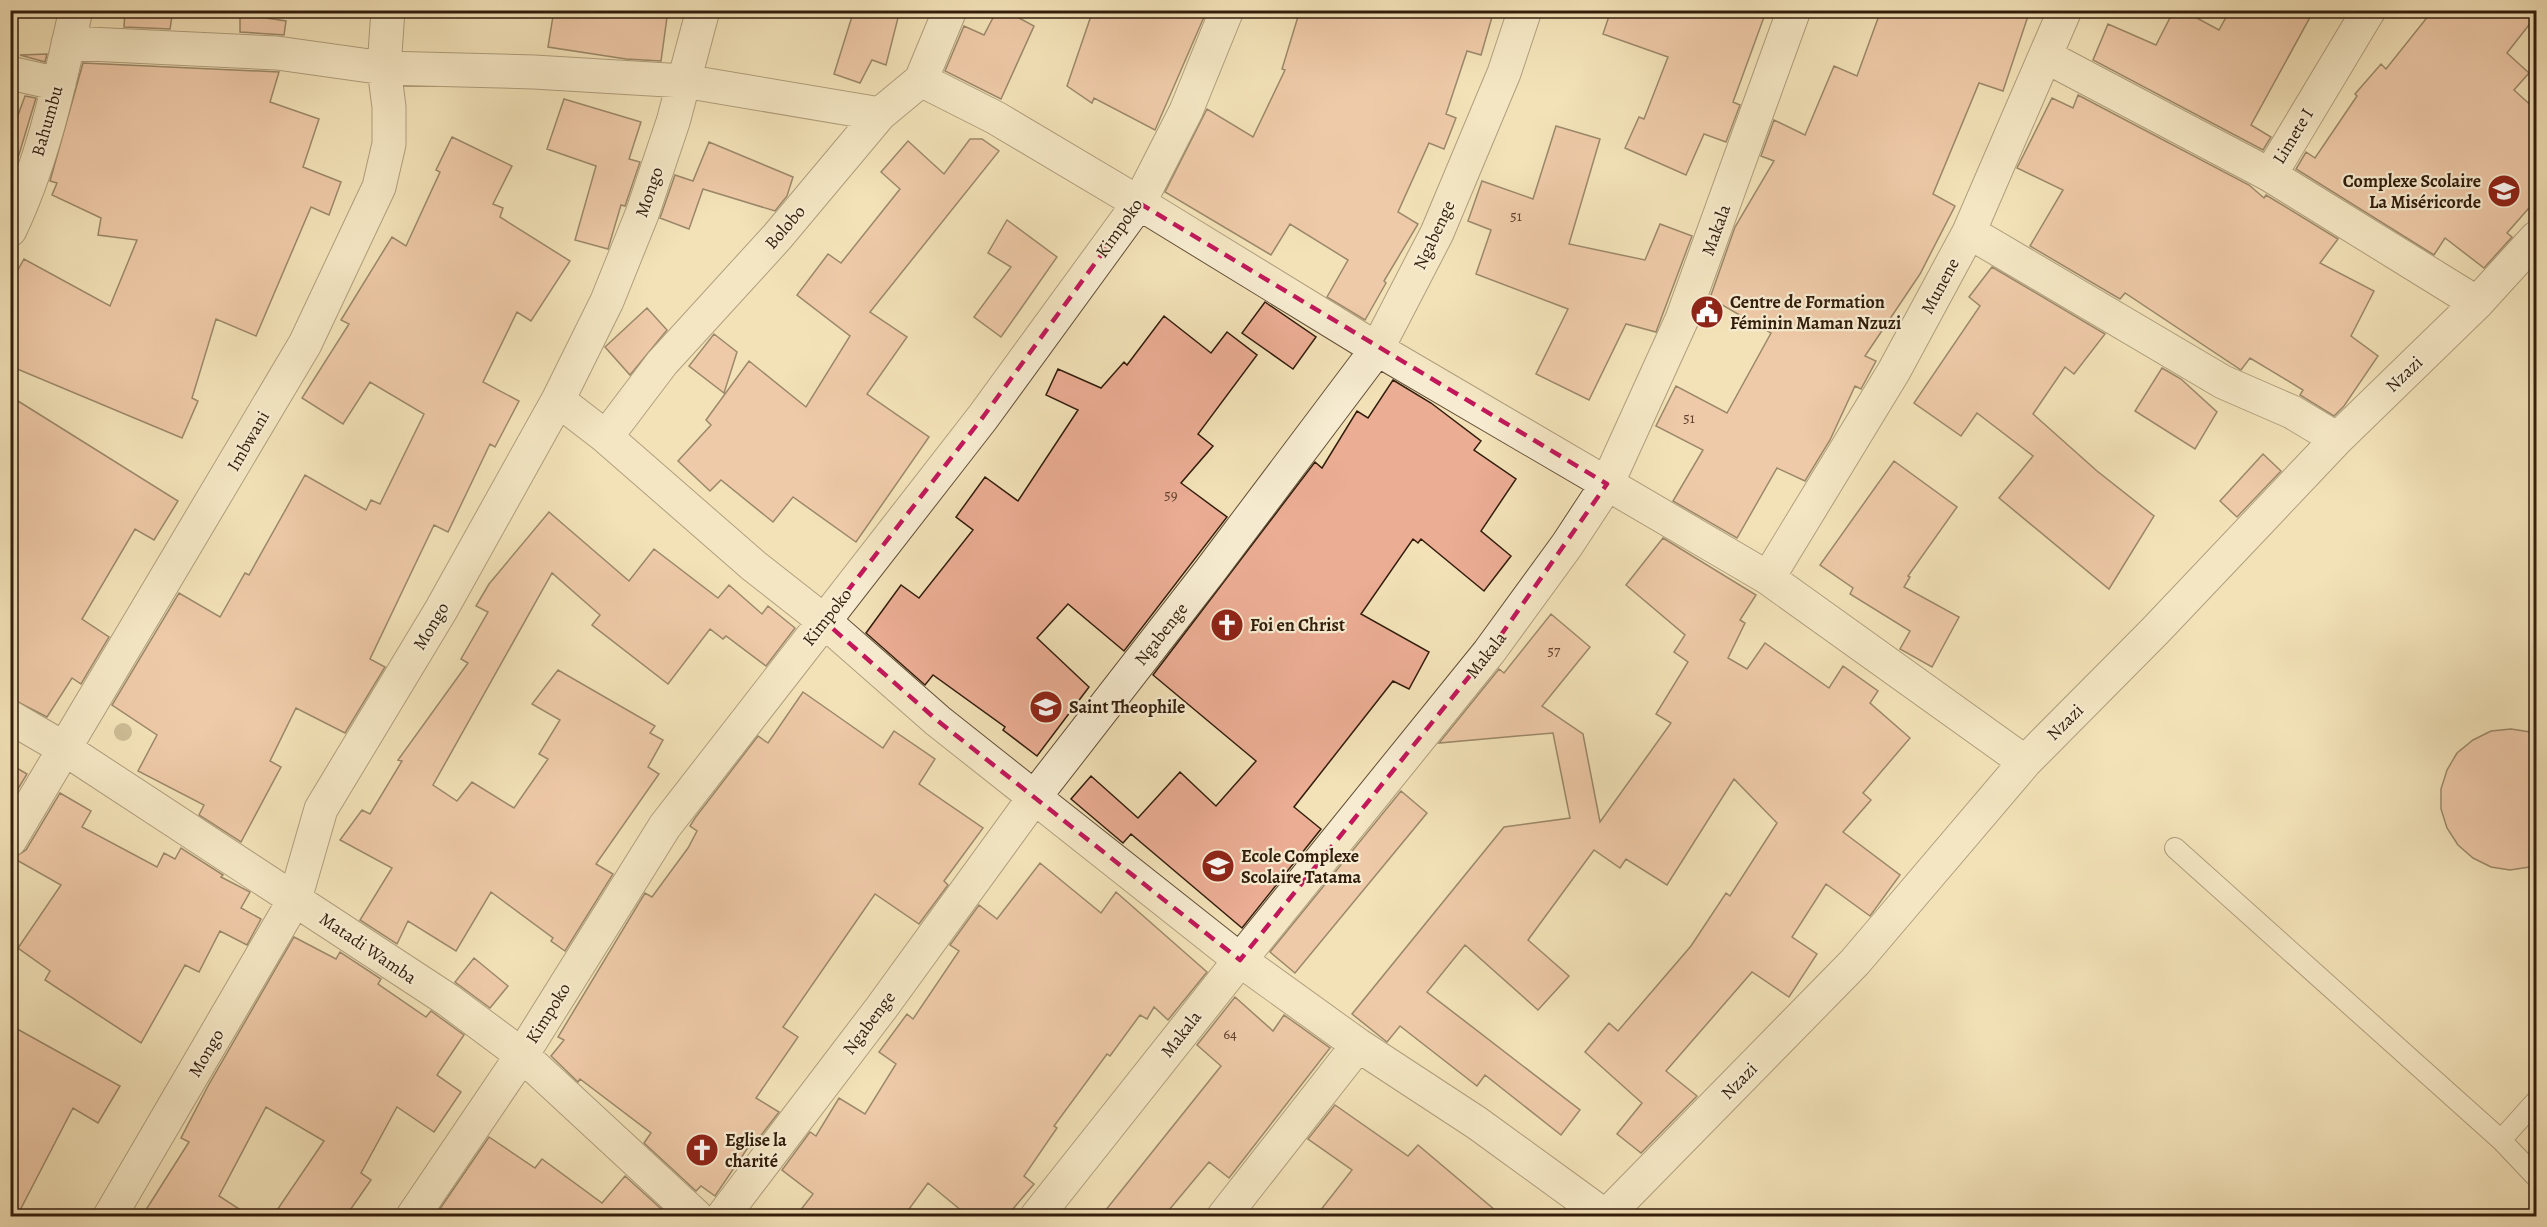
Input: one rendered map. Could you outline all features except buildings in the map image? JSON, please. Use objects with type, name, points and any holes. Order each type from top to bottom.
[{"type":"street","name":"Bahumbu","points":[[10,230],[26,197],[59,84],[76,10]]},
{"type":"street","name":"Imbwani","points":[[10,840],[305,344],[379,187],[389,144],[389,107],[384,68],[388,10]]},
{"type":"street","name":"Mongo","points":[[110,1216],[295,899],[321,809],[441,609],[558,400],[607,302],[642,214],[684,81],[703,10]]},
{"type":"street","name":"Bolobo","points":[[606,437],[662,363],[777,237],[880,114],[921,80],[950,10]]},
{"type":"street","name":"Kimpoko","points":[[413,1216],[522,1054],[665,826],[983,417],[1139,202],[1186,111],[1227,10]]},
{"type":"street","name":"Ngabenge","points":[[723,1216],[882,1007],[1036,795],[1217,562],[1377,350],[1437,233],[1504,73],[1526,10]]},
{"type":"street","name":"Makala","points":[[1037,1216],[1489,652],[1567,545],[1607,484],[1682,319],[1794,10]]},
{"type":"street","name":"Munene","points":[[1768,578],[1888,380],[1969,232],[2047,57],[2065,10]]},
{"type":"street","name":"Limete I","points":[[2369,10],[2270,175],[2477,303]]},
{"type":"street","points":[[68,43],[277,53],[384,68],[534,72],[684,81],[880,114]]},
{"type":"street","points":[[2047,57],[2270,175]]},
{"type":"street","points":[[10,73],[59,84]]},
{"type":"street","points":[[921,80],[996,118],[1139,202],[1377,350],[1768,578],[2025,762]]},
{"type":"street","points":[[1969,232],[2223,382],[2292,412],[2337,439]]},
{"type":"street","name":"Nzazi","points":[[1605,1216],[1855,962],[2025,762],[2155,632],[2337,439],[2477,303],[2536,238]]},
{"type":"street","points":[[558,400],[606,437],[754,566],[824,621],[938,721],[1036,795],[1240,960],[1358,1045],[1477,1123],[1605,1216]]},
{"type":"street","name":"Matadi Wamba","points":[[10,717],[65,749],[448,1000],[522,1054],[696,1216]]},
{"type":"street","points":[[1224,1216],[1358,1045]]},
{"type":"lane","points":[[2175,848],[2501,1140],[2536,1177]]},
{"type":"lane","points":[[2501,1140],[2536,1101]]},
{"type":"highlighted area","points":[[1139,203],[1607,484],[1489,652],[1240,960],[938,721],[824,621],[983,417]]},
{"type":"place","name":"Complexe Scolaire La Miséricorde","points":[[2504,191]]},
{"type":"place","name":"Centre de Formation Féminin Maman Nzuzi","points":[[1707,312]]},
{"type":"place","name":"Foi en Christ","points":[[1227,625]]},
{"type":"place","name":"Saint Theophile","points":[[1046,707]]},
{"type":"place","name":"Ecole Complexe Scolaire Tatama","points":[[1218,866]]},
{"type":"place","name":"Eglise la charité","points":[[702,1150]]}]
